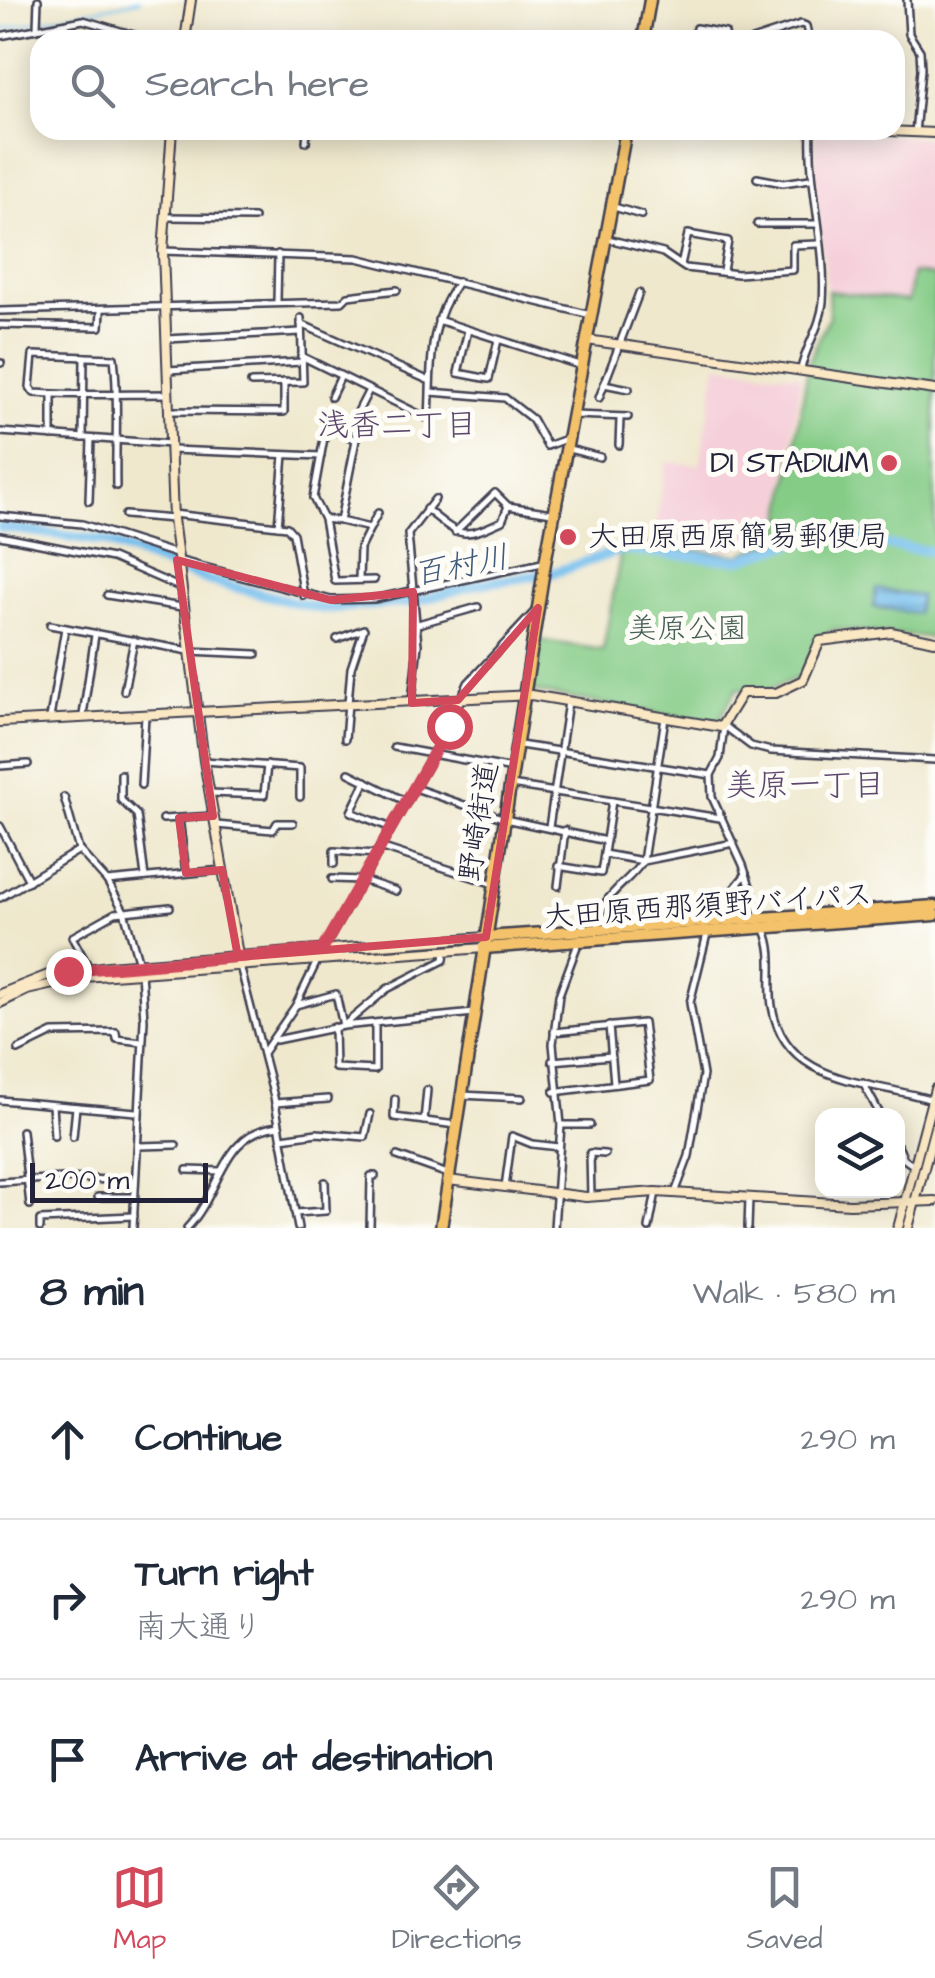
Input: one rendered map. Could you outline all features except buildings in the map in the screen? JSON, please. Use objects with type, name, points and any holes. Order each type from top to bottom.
[{"type":"highway","points":[[645,30],[650,0]]},
{"type":"highway","name":"野崎街道","points":[[440,1228],[545,565],[624,140]]},
{"type":"highway","name":"大田原西那須野バイパス","points":[[485,942],[580,940],[935,906]]},
{"type":"highway","name":"大田原西那須野バイパス","points":[[762,923],[935,915]]},
{"type":"highway","name":"大田原西那須野バイパス","points":[[485,942],[598,930],[708,927]]},
{"type":"street","points":[[37,28],[38,0]]},
{"type":"street","points":[[186,30],[191,0]]},
{"type":"street","points":[[908,0],[909,34],[920,52],[921,69],[915,133]]},
{"type":"street","points":[[0,36],[83,20],[117,30]]},
{"type":"street","points":[[783,30],[802,24],[807,30]]},
{"type":"street","points":[[696,30],[708,30]]},
{"type":"street","points":[[905,132],[935,133]]},
{"type":"street","points":[[171,140],[163,251],[178,583],[222,870],[239,961],[275,1103],[298,1228]]},
{"type":"street","points":[[802,369],[822,316],[824,288],[810,180],[811,140]]},
{"type":"street","points":[[757,178],[783,184],[810,180]]},
{"type":"street","points":[[612,207],[641,214]]},
{"type":"street","points":[[164,217],[254,218]]},
{"type":"street","points":[[757,224],[816,224]]},
{"type":"street","points":[[680,264],[688,234],[728,242],[723,272]]},
{"type":"street","points":[[606,239],[663,253],[680,264],[723,272],[793,270],[792,245],[818,244]]},
{"type":"street","points":[[163,251],[357,258],[591,315]]},
{"type":"street","points":[[277,301],[278,254]]},
{"type":"street","points":[[168,370],[301,359],[429,419],[429,349],[438,320],[458,282]]},
{"type":"street","points":[[0,311],[165,310],[277,301],[342,302],[348,296],[397,290]]},
{"type":"street","points":[[599,398],[640,292]]},
{"type":"street","points":[[0,325],[100,327],[101,310]]},
{"type":"street","points":[[438,320],[582,366]]},
{"type":"street","points":[[251,383],[303,382],[301,321],[382,364],[399,366],[430,382]]},
{"type":"street","points":[[468,330],[458,373],[490,379],[498,340]]},
{"type":"street","points":[[166,338],[301,332]]},
{"type":"street","points":[[587,340],[935,390]]},
{"type":"street","points":[[116,486],[114,441],[115,394],[114,358],[33,355],[31,390],[52,394],[115,394],[169,394]]},
{"type":"street","points":[[84,356],[89,501]]},
{"type":"street","points":[[331,397],[341,376]]},
{"type":"street","points":[[169,411],[284,412],[284,382]]},
{"type":"street","points":[[604,384],[629,389]]},
{"type":"street","points":[[346,435],[369,390]]},
{"type":"street","points":[[430,392],[505,398],[532,418],[547,446],[568,444],[600,456]]},
{"type":"street","points":[[52,394],[52,436]]},
{"type":"street","points":[[573,414],[624,418],[619,445]]},
{"type":"street","points":[[340,521],[356,440],[326,427],[313,498],[324,519],[335,581],[374,580]]},
{"type":"street","points":[[0,432],[321,456]]},
{"type":"street","points":[[278,526],[284,454]]},
{"type":"street","points":[[455,532],[495,494],[508,506],[555,513]]},
{"type":"street","points":[[412,703],[416,625],[408,534],[435,499]]},
{"type":"street","points":[[426,509],[455,532],[470,536],[502,521],[508,506]]},
{"type":"street","points":[[359,580],[360,548],[378,513]]},
{"type":"street","points":[[125,515],[278,526],[293,534],[304,596]]},
{"type":"street","points":[[0,516],[82,524],[177,560],[304,596],[374,599],[545,565]]},
{"type":"street","points":[[324,519],[370,528]]},
{"type":"street","points":[[0,536],[112,558],[178,583]]},
{"type":"street","points":[[107,595],[182,607]]},
{"type":"street","points":[[416,625],[478,607]]},
{"type":"street","points":[[262,1053],[296,1005],[320,955],[434,754],[458,700],[492,654],[538,608]]},
{"type":"street","points":[[50,624],[189,651],[256,654]]},
{"type":"street","points":[[50,718],[65,628]]},
{"type":"street","points":[[337,639],[364,629],[350,668],[345,739]]},
{"type":"street","points":[[934,1100],[810,1066],[790,1051],[773,1011],[772,947],[734,843],[712,797],[710,775],[723,746],[724,726],[742,693],[776,693],[803,680],[820,641],[891,632],[935,641]]},
{"type":"street","points":[[83,714],[95,635]]},
{"type":"street","points":[[124,691],[134,640]]},
{"type":"street","points":[[0,722],[83,714],[199,715],[524,697],[724,726],[751,746],[771,751],[935,760]]},
{"type":"street","points":[[549,827],[568,702]]},
{"type":"street","points":[[141,785],[145,716]]},
{"type":"street","points":[[598,930],[608,894],[634,874],[643,861],[665,718]]},
{"type":"street","points":[[516,744],[710,775]]},
{"type":"street","points":[[394,747],[513,769]]},
{"type":"street","points":[[204,760],[300,768],[300,797]]},
{"type":"street","points":[[0,766],[28,764]]},
{"type":"street","points":[[210,793],[264,796],[266,766]]},
{"type":"street","points":[[350,772],[406,802]]},
{"type":"street","points":[[121,774],[121,800],[137,815],[145,877]]},
{"type":"street","points":[[366,781],[352,812],[391,828]]},
{"type":"street","points":[[510,785],[720,818]]},
{"type":"street","points":[[415,788],[505,820],[606,841]]},
{"type":"street","points":[[64,797],[79,850],[107,880],[124,911],[140,967],[142,1042],[133,1228]]},
{"type":"street","points":[[558,866],[601,873],[612,802]]},
{"type":"street","points":[[179,818],[186,874]]},
{"type":"street","points":[[163,819],[214,821],[273,830],[277,823],[293,823]]},
{"type":"street","points":[[0,826],[29,881]]},
{"type":"street","points":[[558,886],[564,830]]},
{"type":"street","points":[[604,854],[643,861],[734,843]]},
{"type":"street","points":[[0,898],[79,850]]},
{"type":"street","points":[[334,864],[334,851],[378,851],[494,884]]},
{"type":"street","points":[[107,880],[222,870]]},
{"type":"street","points":[[676,1193],[689,1156],[702,1075],[690,1004],[708,927],[746,874]]},
{"type":"street","points":[[332,879],[362,880],[396,891]]},
{"type":"street","points":[[88,968],[72,937],[124,911],[170,908]]},
{"type":"street","points":[[554,1228],[560,1125],[554,1092],[554,1032],[559,996],[580,940]]},
{"type":"street","points":[[320,955],[445,949],[485,942]]},
{"type":"street","points":[[0,994],[48,975],[88,968],[485,942]]},
{"type":"street","points":[[343,1026],[387,990],[444,960],[445,949]]},
{"type":"street","points":[[0,1003],[47,984],[140,967]]},
{"type":"street","points":[[296,1005],[336,994],[343,1026]]},
{"type":"street","points":[[274,1040],[334,1027],[474,1013]]},
{"type":"street","points":[[554,1032],[643,1023],[650,1080],[554,1092]]},
{"type":"street","points":[[334,1027],[335,1068],[375,1070],[375,1024]]},
{"type":"street","points":[[609,1026],[614,1084]]},
{"type":"street","points":[[18,1050],[53,1033],[116,1032],[117,1039],[142,1042]]},
{"type":"street","points":[[552,1060],[612,1056]]},
{"type":"street","points":[[863,1083],[877,1108]]},
{"type":"street","points":[[908,1228],[935,1089]]},
{"type":"street","points":[[424,1121],[427,1090]]},
{"type":"street","points":[[461,1095],[522,1098]]},
{"type":"street","points":[[275,1103],[328,1099]]},
{"type":"street","points":[[395,1099],[394,1118],[456,1125]]},
{"type":"street","points":[[0,1100],[138,1112]]},
{"type":"street","points":[[52,1105],[54,1136]]},
{"type":"street","points":[[73,1137],[76,1107]]},
{"type":"street","points":[[281,1139],[317,1134],[364,1137],[370,1114]]},
{"type":"street","points":[[560,1125],[590,1126]]},
{"type":"street","points":[[186,1228],[204,1210],[237,1141],[259,1128],[278,1126]]},
{"type":"street","points":[[919,1167],[932,1150],[935,1127]]},
{"type":"street","points":[[22,1131],[30,1205]]},
{"type":"street","points":[[504,1187],[512,1136],[532,1144],[559,1146]]},
{"type":"street","points":[[138,1146],[176,1145]]},
{"type":"street","points":[[591,1197],[590,1153],[605,1154]]},
{"type":"street","points":[[397,1156],[448,1177],[591,1197],[656,1192],[935,1202]]},
{"type":"street","points":[[905,1160],[919,1167]]},
{"type":"street","points":[[187,1170],[221,1172]]},
{"type":"street","points":[[370,1228],[371,1176],[375,1176]]},
{"type":"street","points":[[0,1182],[133,1181]]},
{"type":"street","points":[[296,1213],[326,1211],[324,1182]]},
{"type":"street","points":[[649,1228],[656,1192]]},
{"type":"street","points":[[98,1197],[134,1196]]},
{"type":"street","points":[[748,1228],[749,1198]]},
{"type":"street","points":[[898,1228],[910,1202]]},
{"type":"street","points":[[40,1228],[40,1220],[134,1216]]},
{"type":"highlighted area","points":[[177,560],[331,600],[413,592],[412,703],[458,700],[538,608],[486,937],[238,957],[222,870],[186,873],[179,818],[213,816]]},
{"type":"shaded area","points":[[935,138],[935,276],[912,273],[909,302],[828,291],[814,177],[815,140]]},
{"type":"shaded area","points":[[717,365],[801,376],[778,537],[726,550],[654,538],[666,462],[700,465]]},
{"type":"green space","name":"美原公園","points":[[912,273],[935,276],[935,638],[834,629],[815,642],[802,676],[768,690],[737,689],[717,724],[530,691],[538,640],[603,650],[622,546],[643,544],[739,555],[779,539],[809,361],[829,316],[828,291],[908,301]]},
{"type":"water","points":[[876,589],[920,596],[917,613],[873,607]]},
{"type":"waterway","points":[[0,30],[140,0]]},
{"type":"waterway","name":"百村川","points":[[0,527],[103,541],[210,581],[322,609],[414,602],[477,584],[553,573],[621,550],[738,560],[812,537],[832,537],[935,552]]},
{"type":"place","name":"DI STADIUM","points":[[889,463]]},
{"type":"place","name":"大田原西原簡易郵便局","points":[[568,537]]},
{"type":"district","name":"浅香二丁目","points":[[397,425]]},
{"type":"district","name":"美原一丁目","points":[[805,785]]},
{"type":"route","points":[[68,971],[322,950],[449,726]]}]
